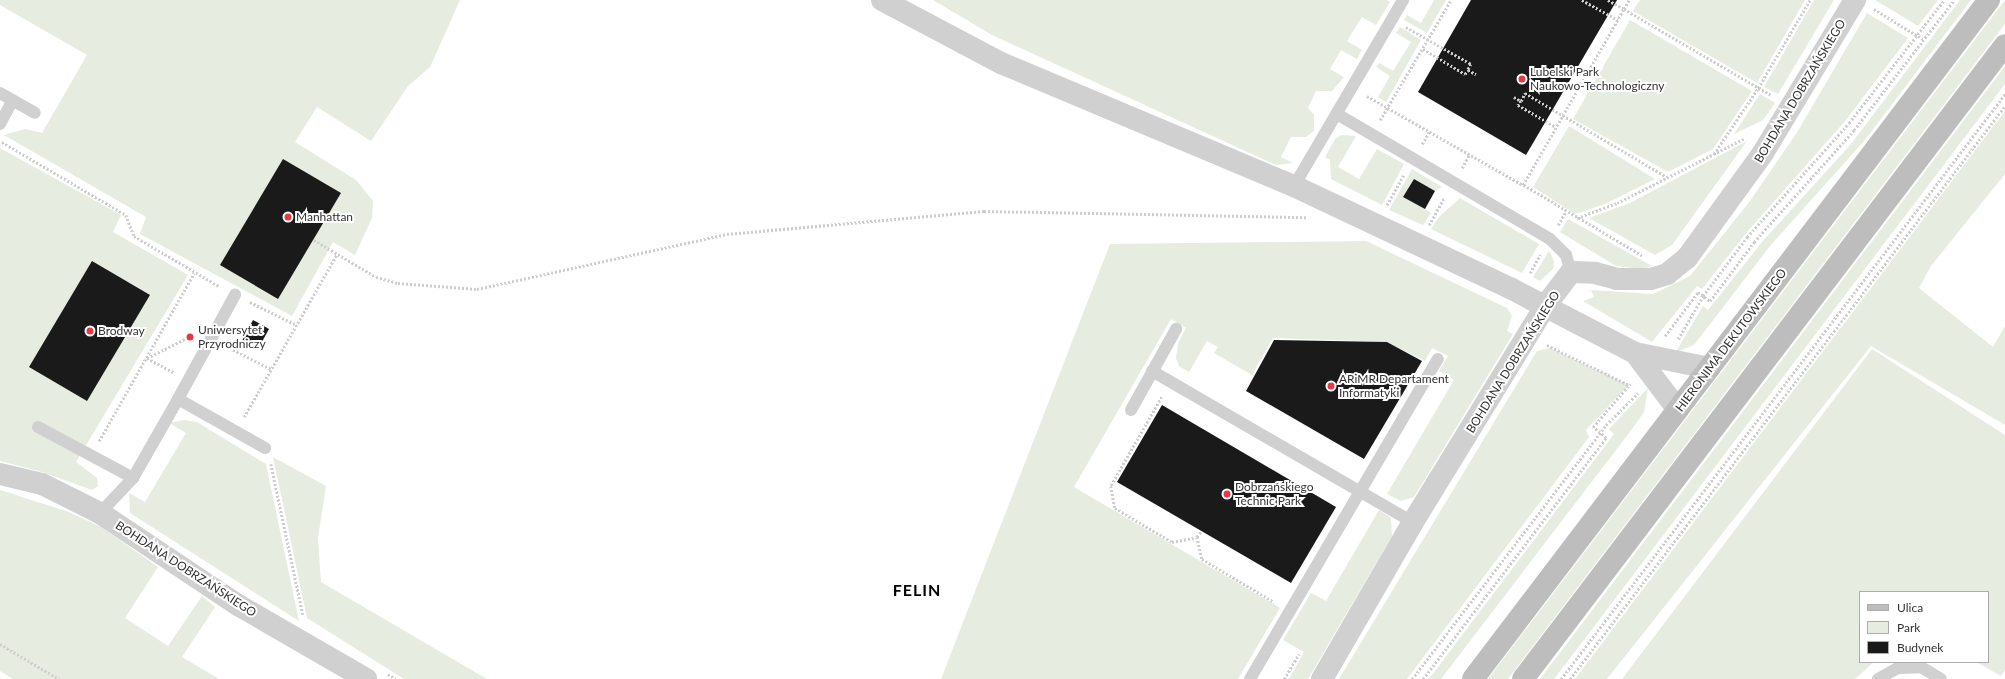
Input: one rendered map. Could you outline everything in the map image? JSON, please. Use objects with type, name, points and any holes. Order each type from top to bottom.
[{"type":"street","points":[[882,0],[1001,63],[1294,186],[1546,305],[1642,358],[1709,368]]},
{"type":"street","name":"HIERONIMA DEKUTOWSKIEGO","points":[[1473,679],[1989,0]]},
{"type":"street","name":"BOHDANA DOBRZAŃSKIEGO","points":[[1322,679],[1413,522],[1546,305],[1572,272],[1595,273],[1617,280],[1651,279],[1667,274],[1687,258],[1763,153],[1863,4]]},
{"type":"street","points":[[1523,679],[2005,45]]},
{"type":"street","points":[[1642,358],[1678,410]]},
{"type":"street","name":"BOHDANA DOBRZAŃSKIEGO","points":[[0,474],[42,484],[100,513],[238,605],[376,675]]},
{"type":"lane","points":[[1294,186],[1403,0]]},
{"type":"lane","points":[[0,93],[35,113]]},
{"type":"lane","points":[[0,124],[13,100]]},
{"type":"lane","points":[[1337,114],[1550,239],[1566,255],[1572,272]]},
{"type":"lane","points":[[100,513],[133,478],[212,339],[235,295]]},
{"type":"lane","points":[[1132,410],[1176,329]]},
{"type":"lane","points":[[1250,679],[1438,359]]},
{"type":"lane","points":[[1152,371],[1413,522]]},
{"type":"lane","points":[[178,398],[266,448]]},
{"type":"lane","points":[[38,427],[133,478]]},
{"type":"lane","points":[[1878,679],[1898,668],[1921,668],[1941,679]]},
{"type":"path","points":[[1372,134],[1429,40],[1451,0]]},
{"type":"path","points":[[1582,0],[1618,20]]},
{"type":"path","points":[[1608,0],[1774,97]]},
{"type":"path","points":[[1523,185],[1629,0]]},
{"type":"path","points":[[1714,154],[1758,88],[1810,0]]},
{"type":"path","points":[[1423,679],[1606,438],[1593,427],[1629,385],[1642,358],[1698,292],[1710,301],[1754,242],[1854,130],[1954,0]]},
{"type":"path","points":[[1863,4],[1923,39]]},
{"type":"path","points":[[1392,18],[1471,64],[1465,74],[1423,49]]},
{"type":"path","points":[[1468,70],[1476,74]]},
{"type":"path","points":[[1351,88],[1523,185],[1650,260]]},
{"type":"path","points":[[1556,127],[1518,105],[1525,93],[1668,177]]},
{"type":"path","points":[[1561,679],[2005,94]]},
{"type":"path","points":[[1514,97],[1521,101]]},
{"type":"path","points":[[1570,679],[2005,106]]},
{"type":"path","points":[[1384,210],[1429,132]]},
{"type":"path","points":[[1577,218],[1617,203],[1748,137]]},
{"type":"path","points":[[0,140],[126,215],[134,236],[194,273],[91,456]]},
{"type":"path","points":[[314,240],[376,277],[398,283],[476,289],[735,233],[984,211],[1272,219],[1310,215]]},
{"type":"path","points":[[236,432],[337,254]]},
{"type":"path","points":[[146,358],[199,332],[272,369]]},
{"type":"path","points":[[1529,335],[1629,385]]},
{"type":"path","points":[[146,358],[188,380]]},
{"type":"path","points":[[1171,382],[1111,486],[1115,508],[1172,542],[1197,537]]},
{"type":"path","points":[[266,448],[304,621]]},
{"type":"path","points":[[1201,530],[1197,537],[1202,559],[1290,612]]},
{"type":"path","points":[[0,644],[58,679]]},
{"type":"path","points":[[1284,679],[1299,654]]},
{"type":"path","points":[[376,675],[396,679]]},
{"type":"green space","points":[[0,0],[460,0],[430,67],[408,86],[371,141],[317,107],[295,142],[356,180],[373,201],[372,218],[355,255],[333,242],[292,316],[140,234],[146,217],[4,135],[25,129],[42,133],[87,55],[0,5]]},
{"type":"green space","points":[[933,0],[1387,0],[1390,2],[1376,25],[1362,17],[1347,41],[1362,50],[1357,59],[1341,50],[1330,69],[1344,77],[1332,91],[1316,91],[1308,108],[1314,115],[1314,131],[1306,137],[1291,137],[1281,157],[1293,163],[1276,165],[992,35]]},
{"type":"green space","points":[[1434,0],[1446,0],[1427,33],[1404,20],[1407,15],[1421,23]]},
{"type":"green space","points":[[1640,0],[1805,0],[1757,83],[1633,11]]},
{"type":"green space","points":[[1814,0],[1834,0],[1778,94],[1764,87]]},
{"type":"green space","points":[[1875,0],[1938,0],[1918,26]]},
{"type":"green space","points":[[1960,0],[1971,0],[1865,140],[1770,246],[1694,345],[1676,352],[1703,306],[1708,310],[1762,242],[1851,144]]},
{"type":"green space","points":[[2005,0],[2005,24],[1508,679],[1488,679]]},
{"type":"green space","points":[[1867,13],[1908,38],[1846,120],[1747,232],[1702,289],[1697,286],[1652,342],[1583,301],[1594,297],[1591,290],[1653,294],[1690,276],[1750,201],[1796,134]]},
{"type":"green space","points":[[1630,20],[1752,91],[1713,149],[1668,172],[1573,119]]},
{"type":"green space","points":[[1400,27],[1421,40],[1386,102],[1378,97],[1390,76],[1376,67],[1379,63],[1393,71],[1411,42],[1396,33]]},
{"type":"green space","points":[[2005,66],[2005,84],[1574,653],[1554,679],[1540,679]]},
{"type":"green space","points":[[1760,94],[1775,103],[1763,120],[1734,134]]},
{"type":"green space","points":[[2005,111],[2005,174],[1931,266],[1919,288],[1993,347],[2005,326],[2005,425],[1871,346],[1607,679],[1575,679]]},
{"type":"green space","points":[[1569,126],[1655,179],[1605,204],[1575,214],[1533,187]]},
{"type":"green space","points":[[1341,135],[1356,136],[1338,167],[1359,179],[1377,149],[1404,164],[1382,205],[1331,179],[1330,160],[1325,157],[1335,139]]},
{"type":"green space","points":[[1747,141],[1672,245],[1655,255],[1589,218],[1630,203]]},
{"type":"green space","points":[[0,148],[121,215],[113,232],[188,275],[76,462],[97,478],[98,486],[92,490],[42,472],[0,461]]},
{"type":"green space","points":[[1412,169],[1442,187],[1435,191],[1414,179],[1404,196],[1431,213],[1423,225],[1389,210]]},
{"type":"green space","points":[[1460,198],[1539,244],[1522,273],[1431,229],[1439,217]]},
{"type":"green space","points":[[1568,219],[1652,266],[1643,269],[1616,266],[1560,232]]},
{"type":"green space","points":[[1366,241],[1507,308],[1512,316],[1507,331],[1513,334],[1414,497],[1401,501],[1387,494],[1454,380],[1439,371],[1448,356],[1432,348],[1425,361],[1387,342],[1273,338],[1252,375],[1214,353],[1218,347],[1207,341],[1189,372],[1179,366],[1176,358],[1178,343],[1186,328],[1171,319],[1074,487],[1280,608],[1238,679],[941,679],[1110,244]]},
{"type":"green space","points":[[1549,251],[1554,261],[1553,269],[1540,281],[1533,277]]},
{"type":"green space","points":[[1550,348],[1629,385],[1586,430],[1589,437],[1407,679],[1339,679],[1537,351]]},
{"type":"green space","points":[[1872,349],[2005,435],[2005,670],[2001,676],[1978,663],[1989,663],[1989,591],[1859,591],[1859,663],[1873,663],[1855,679],[1622,679]]},
{"type":"green space","points":[[1648,388],[1644,412],[1632,429],[1441,679],[1429,679],[1614,434],[1609,429]]},
{"type":"green space","points":[[184,420],[197,422],[266,464],[299,621],[130,513],[129,493],[145,502],[186,433],[169,423]]},
{"type":"green space","points":[[273,457],[326,486],[318,538],[321,582],[487,679],[404,679],[307,618]]},
{"type":"green space","points":[[0,490],[69,512],[101,527],[158,567],[125,618],[168,646],[202,596],[215,607],[182,657],[219,679],[13,679],[0,671]]},
{"type":"green space","points":[[1379,510],[1391,518],[1392,536],[1308,679],[1289,679],[1304,652],[1283,640],[1311,593],[1326,601]]},
{"type":"building","name":"Lubelski Park Naukowo-Technologiczny","points":[[1471,0],[1617,0],[1526,155],[1418,92]]},
{"type":"building","name":"Manhattan","points":[[283,159],[341,193],[278,299],[220,265]]},
{"type":"building","points":[[1414,179],[1435,191],[1425,209],[1403,197]]},
{"type":"building","name":"Brodway","points":[[92,261],[150,295],[87,401],[29,367]]},
{"type":"building","points":[[253,320],[269,329],[258,349],[242,341]]},
{"type":"building","points":[[1274,340],[1387,342],[1422,361],[1364,459],[1246,391]]},
{"type":"building","name":"Dobrzańskiego Technic Park","points":[[1162,405],[1336,507],[1291,583],[1117,482]]},
{"type":"place","name":"Lubelski Park Naukowo-Technologiczny","points":[[1522,79]]},
{"type":"place","name":"Manhattan","points":[[288,217]]},
{"type":"place","name":"Brodway","points":[[90,331]]},
{"type":"place","name":"Uniwersytet Przyrodniczy","points":[[190,337]]},
{"type":"place","name":"ARiMR Departament Informatyki","points":[[1331,386]]},
{"type":"place","name":"Dobrzańskiego Technic Park","points":[[1227,494]]},
{"type":"district","name":"FELIN","points":[[917,590]]}]
